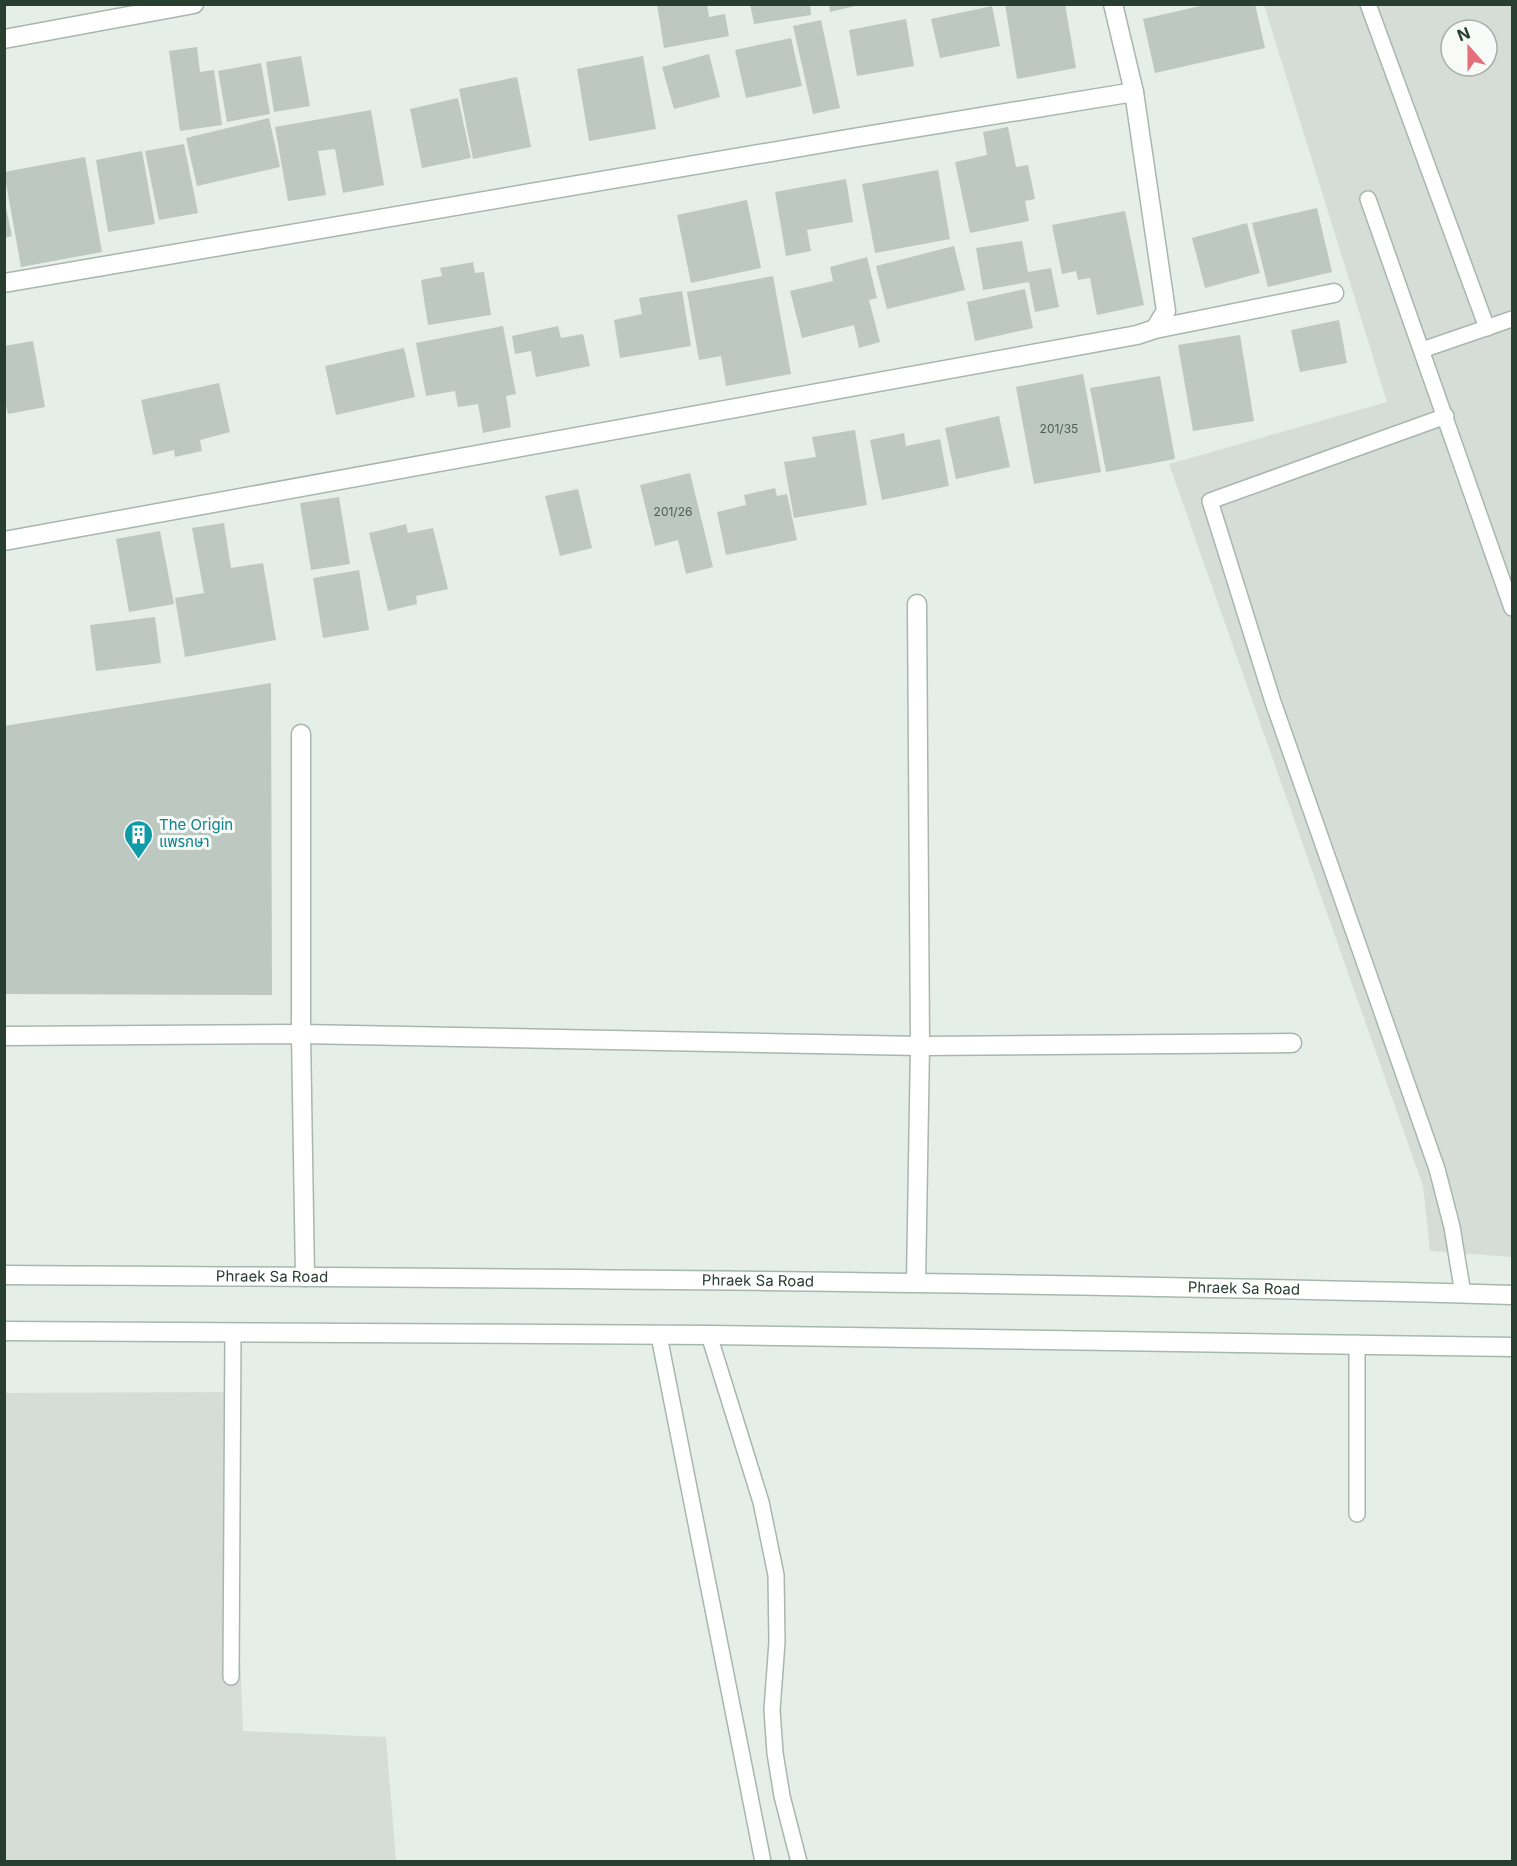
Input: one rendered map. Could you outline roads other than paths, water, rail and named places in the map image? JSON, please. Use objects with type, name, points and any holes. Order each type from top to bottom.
[{"type":"street","points":[[4,39],[195,4]]},
{"type":"street","points":[[1113,4],[1134,92],[1166,311],[1155,329]]},
{"type":"street","points":[[4,283],[1134,92]]},
{"type":"street","points":[[4,541],[1137,335],[1155,329],[1334,293]]},
{"type":"street","points":[[916,604],[920,1046],[916,1282]]},
{"type":"street","points":[[301,734],[301,1034],[305,1277]]},
{"type":"street","points":[[4,1036],[301,1034],[920,1046],[1292,1043]]},
{"type":"street","name":"Phraek Sa Road","points":[[4,1275],[916,1282],[1358,1289],[1512,1295]]},
{"type":"street","points":[[4,1331],[708,1335],[1512,1347]]},
{"type":"lane","points":[[1368,4],[1487,328]]},
{"type":"lane","points":[[1368,198],[1512,608]]},
{"type":"lane","points":[[1422,350],[1512,319]]},
{"type":"lane","points":[[1446,416],[1210,501],[1273,702],[1437,1169],[1452,1227],[1463,1294]]},
{"type":"lane","points":[[231,1677],[233,1333]]},
{"type":"lane","points":[[708,1335],[761,1502],[776,1575],[777,1642],[772,1710],[775,1753],[782,1796],[798,1862]]},
{"type":"lane","points":[[659,1336],[764,1862]]},
{"type":"lane","points":[[1357,1343],[1357,1514]]},
{"type":"place","name":"The Origin แพรกษา","points":[[138,860]]}]
